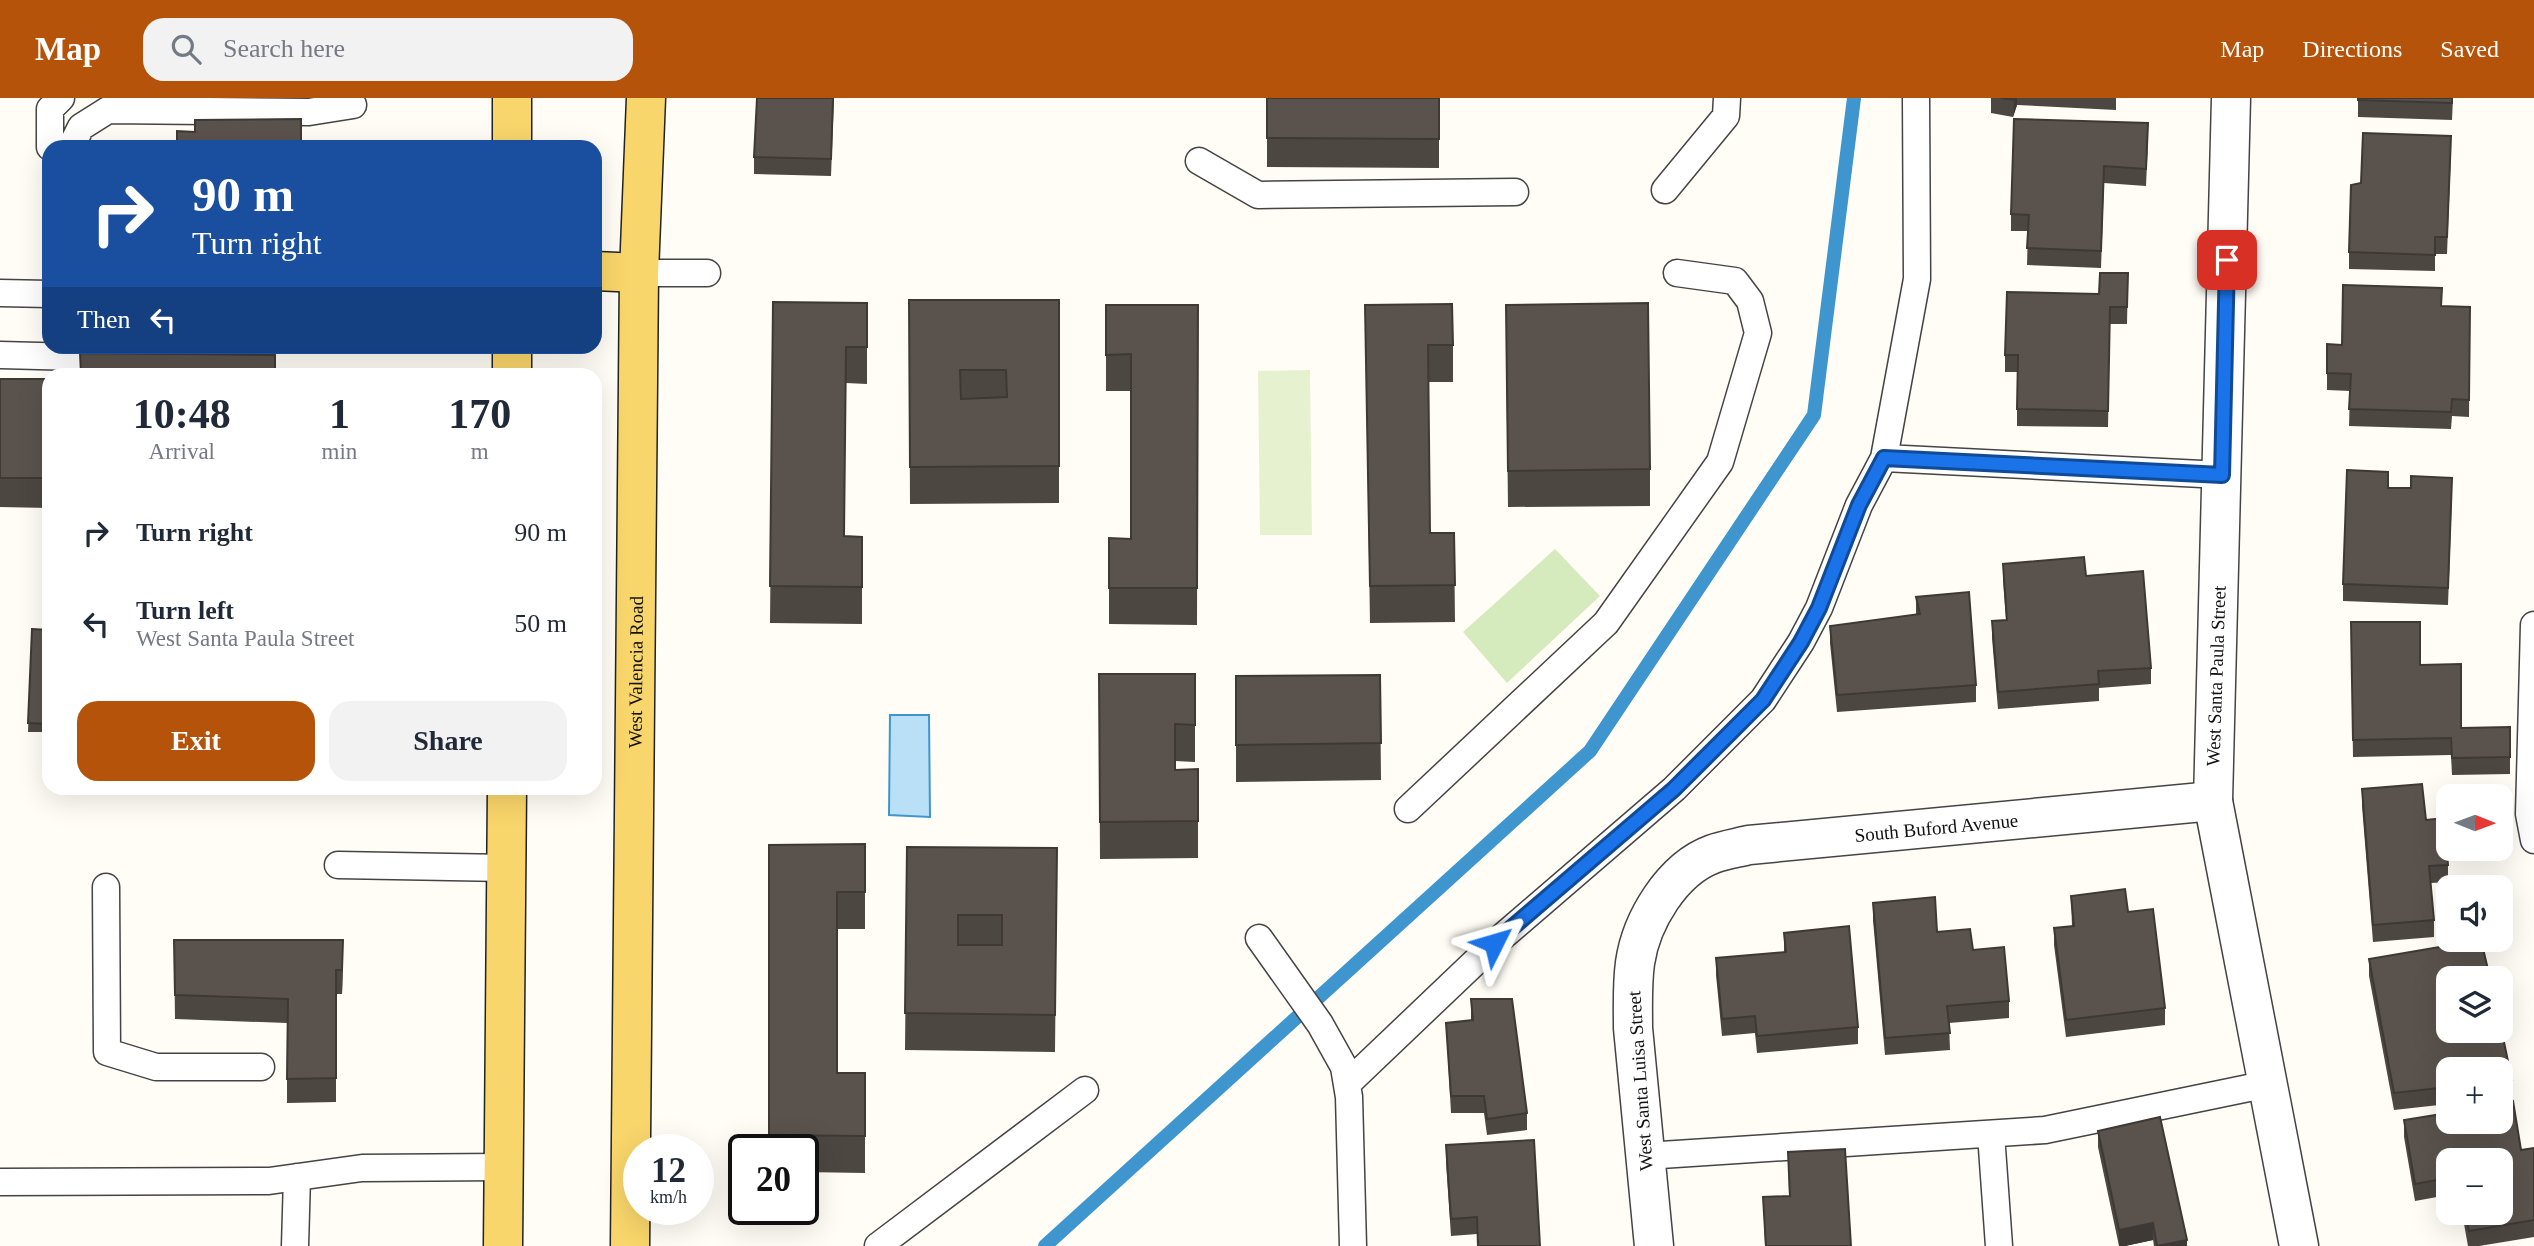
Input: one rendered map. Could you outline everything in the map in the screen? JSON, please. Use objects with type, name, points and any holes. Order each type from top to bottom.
[{"type":"main road","points":[[512,98],[512,140]]},
{"type":"main road","name":"West Valencia Road","points":[[630,1246],[639,273],[646,98]]},
{"type":"main road","points":[[602,271],[639,273]]},
{"type":"main road","points":[[502,1246],[507,795]]},
{"type":"street","name":"West Santa Paula Street","points":[[2231,98],[2213,801],[2299,1246]]},
{"type":"street","name":"South Buford Avenue","points":[[1671,882],[1711,854],[1749,845],[2213,801]]},
{"type":"street","name":"West Santa Luisa Street","points":[[1654,1246],[1633,1028],[1634,971],[1635,960],[1649,920],[1671,882]]},
{"type":"lane","points":[[50,140],[50,109],[61,98]]},
{"type":"lane","points":[[1665,190],[1727,116],[1727,98]]},
{"type":"lane","points":[[1347,1084],[1494,943],[1674,789],[1763,700],[1801,642],[1819,608],[1859,505],[1884,458],[1917,279],[1916,98]]},
{"type":"lane","points":[[74,140],[81,127],[108,110],[309,112],[353,105]]},
{"type":"lane","points":[[1199,162],[1258,195],[1515,192]]},
{"type":"lane","points":[[639,273],[707,273]]},
{"type":"lane","points":[[1408,809],[1606,623],[1720,463],[1758,333],[1750,301],[1735,281],[1677,273]]},
{"type":"lane","points":[[0,293],[42,294]]},
{"type":"lane","points":[[0,355],[136,358]]},
{"type":"lane","points":[[1884,458],[2222,475]]},
{"type":"lane","points":[[2534,625],[2529,814],[2534,840]]},
{"type":"lane","points":[[338,865],[506,868]]},
{"type":"lane","points":[[106,887],[107,1052],[156,1067],[261,1068]]},
{"type":"lane","points":[[1259,937],[1320,1024],[1344,1067],[1349,1097],[1353,1246]]},
{"type":"lane","points":[[1646,1156],[2045,1130],[2268,1084]]},
{"type":"lane","points":[[878,1246],[1084,1090]]},
{"type":"lane","points":[[1991,1134],[1999,1246]]},
{"type":"lane","points":[[0,1182],[269,1181],[362,1168],[503,1167]]},
{"type":"lane","points":[[295,1246],[297,1177]]},
{"type":"green space","points":[[1310,370],[1312,535],[1260,535],[1258,371]]},
{"type":"green space","points":[[1555,549],[1600,596],[1507,683],[1463,632]]},
{"type":"water","points":[[890,715],[929,715],[930,817],[889,815]]},
{"type":"building","points":[[757,98],[833,98],[831,159],[754,157]]},
{"type":"building","points":[[1267,98],[1439,98],[1439,139],[1267,138]]},
{"type":"building","points":[[2452,98],[2452,103],[2358,100]]},
{"type":"building","points":[[301,119],[301,140],[177,140],[177,131],[195,132],[195,120]]},
{"type":"building","points":[[2014,119],[2148,123],[2146,169],[2104,166],[2101,251],[2027,248],[2029,215],[2011,214]]},
{"type":"building","points":[[2363,133],[2451,136],[2447,237],[2435,237],[2435,255],[2349,252],[2351,185],[2361,183]]},
{"type":"building","points":[[2100,273],[2128,273],[2127,307],[2110,307],[2108,411],[2017,409],[2018,355],[2005,355],[2007,292],[2099,294]]},
{"type":"building","points":[[2343,285],[2442,288],[2441,306],[2470,307],[2469,400],[2452,399],[2451,412],[2349,409],[2351,374],[2327,373],[2327,344],[2342,345]]},
{"type":"building","points":[[909,300],[1059,300],[1059,466],[910,467]],"holes":[[[960,370],[1006,370],[1007,397],[961,399]]]},
{"type":"building","points":[[773,302],[867,303],[867,347],[846,347],[844,536],[862,537],[862,587],[770,586]]},
{"type":"building","points":[[1648,303],[1650,469],[1508,471],[1506,305]]},
{"type":"building","points":[[1452,304],[1453,345],[1428,345],[1430,533],[1454,533],[1455,585],[1370,586],[1365,305]]},
{"type":"building","points":[[1106,305],[1198,305],[1197,588],[1109,588],[1109,538],[1131,539],[1131,354],[1106,355]]},
{"type":"building","points":[[80,354],[275,355],[275,368],[81,368]]},
{"type":"building","points":[[0,379],[42,379],[42,478],[0,478]]},
{"type":"building","points":[[2347,470],[2388,472],[2388,488],[2411,488],[2411,476],[2452,478],[2448,588],[2343,584]]},
{"type":"building","points":[[2084,557],[2086,576],[2143,571],[2151,668],[2098,671],[2099,684],[1998,692],[1992,621],[2007,620],[2003,564]]},
{"type":"building","points":[[1969,592],[1976,685],[1837,695],[1830,626],[1920,614],[1916,597]]},
{"type":"building","points":[[2351,622],[2420,622],[2420,665],[2461,664],[2461,728],[2510,727],[2510,757],[2452,758],[2451,738],[2353,740]]},
{"type":"building","points":[[32,629],[42,630],[42,724],[28,723]]},
{"type":"building","points":[[1099,674],[1195,674],[1195,725],[1175,724],[1175,770],[1198,769],[1198,821],[1100,822]]},
{"type":"building","points":[[1380,675],[1381,743],[1236,745],[1236,676]]},
{"type":"building","points":[[2422,784],[2426,820],[2436,819],[2436,861],[2448,861],[2448,865],[2429,866],[2434,920],[2373,925],[2362,789]]},
{"type":"building","points":[[865,844],[865,892],[837,892],[837,1073],[865,1073],[865,1136],[769,1134],[769,845]]},
{"type":"building","points":[[907,847],[1057,848],[1055,1015],[905,1013]],"holes":[[[958,915],[1002,915],[1002,945],[958,945]]]},
{"type":"building","points":[[2125,889],[2128,912],[2153,909],[2165,1008],[2066,1020],[2054,928],[2074,926],[2071,896]]},
{"type":"building","points":[[1935,897],[1937,932],[1970,929],[1973,950],[2004,947],[2009,1001],[1947,1006],[1950,1033],[1885,1038],[1873,903]]},
{"type":"building","points":[[1849,926],[1858,1027],[1757,1036],[1755,1016],[1722,1019],[1716,958],[1786,952],[1784,933]]},
{"type":"building","points":[[174,940],[343,940],[342,970],[336,970],[336,1078],[287,1079],[288,999],[175,995]]},
{"type":"building","points":[[2436,948],[2436,952],[2484,952],[2487,966],[2436,966],[2436,1043],[2504,1043],[2507,1057],[2436,1057],[2436,1088],[2394,1093],[2369,959]]},
{"type":"building","points":[[1471,999],[1512,999],[1527,1113],[1487,1119],[1484,1096],[1451,1096],[1446,1023],[1473,1020]]},
{"type":"building","points":[[2513,1101],[2521,1150],[2534,1148],[2534,1220],[2513,1224],[2513,1148],[2436,1148],[2436,1180],[2415,1184],[2404,1120],[2436,1115],[2436,1134],[2513,1134]]},
{"type":"building","points":[[2160,1117],[2187,1240],[2157,1246],[2153,1223],[2119,1230],[2098,1131]]},
{"type":"building","points":[[1534,1140],[1540,1246],[1478,1246],[1477,1217],[1451,1219],[1446,1145]]},
{"type":"building","points":[[1845,1149],[1851,1246],[1766,1246],[1763,1197],[1790,1196],[1788,1152]]},
{"type":"building","points":[[2468,1225],[2504,1225],[2469,1231]]},
{"type":"waterway","points":[[1045,1246],[1590,751],[1814,415],[1854,98]]},
{"type":"route","points":[[1494,943],[1674,789],[1763,700],[1801,642],[1819,608],[1859,505],[1884,458],[2222,475],[2227,260]]}]
